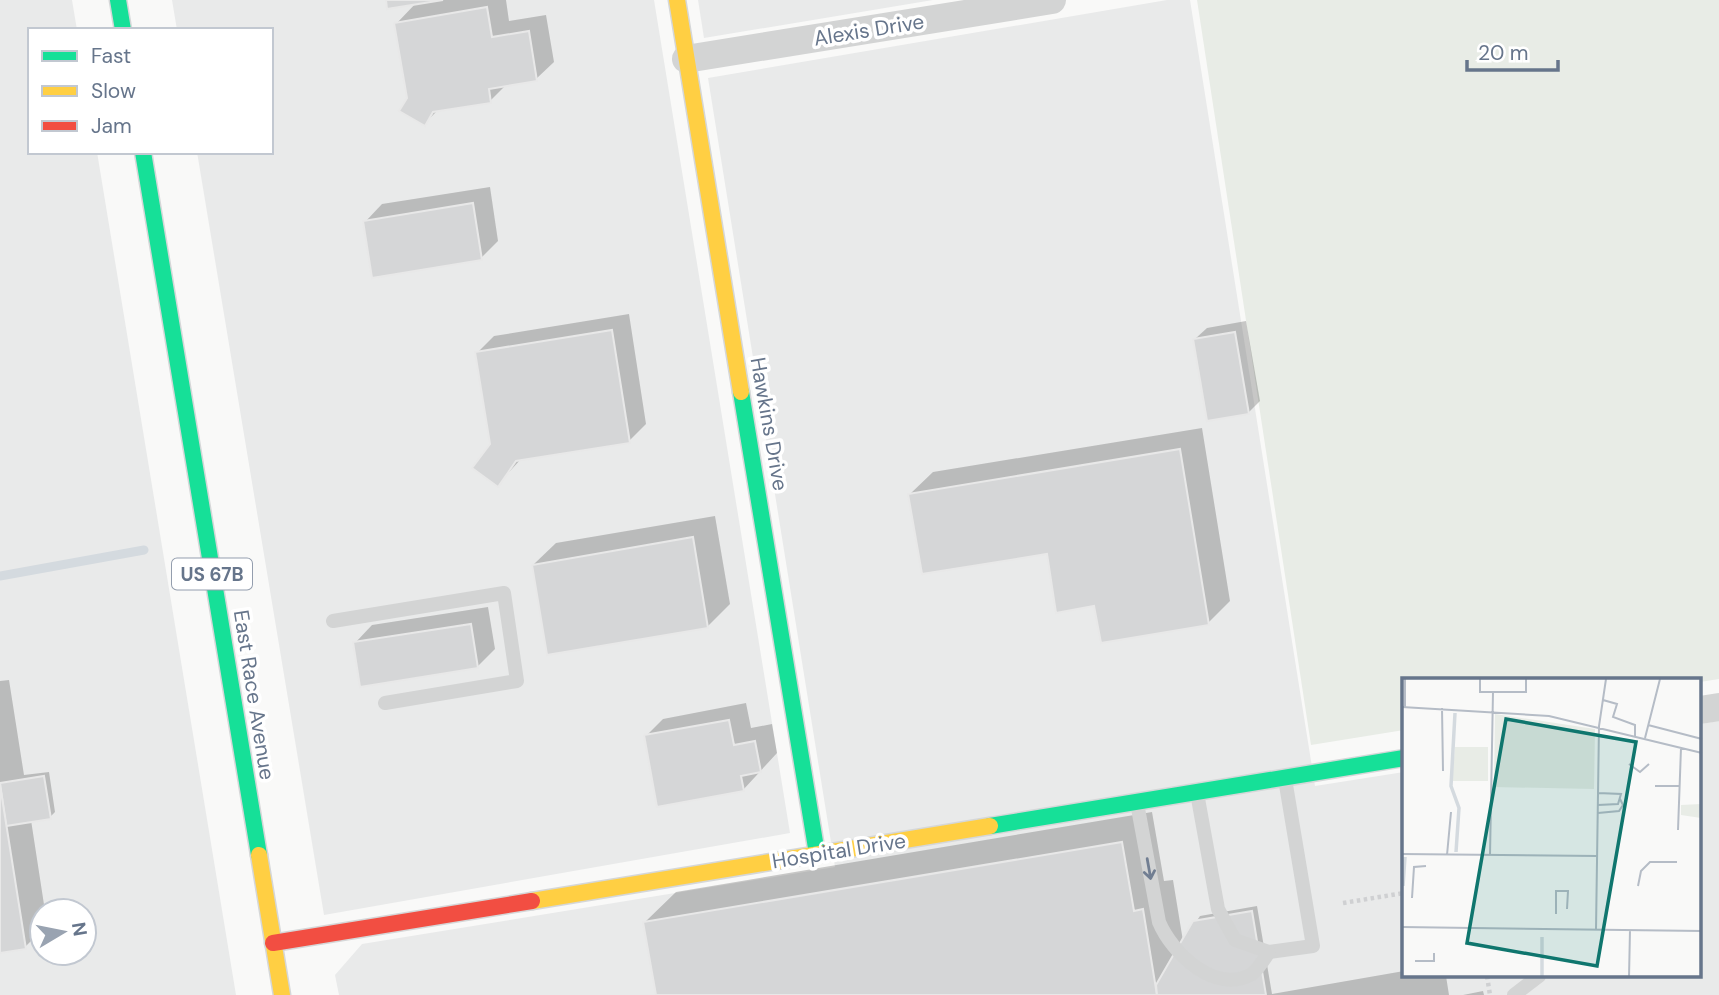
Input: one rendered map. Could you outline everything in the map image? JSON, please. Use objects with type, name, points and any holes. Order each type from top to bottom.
[{"type":"street","points":[[118,0],[123,28]]},
{"type":"street","name":"Hawkins Drive","points":[[677,0],[817,855]]},
{"type":"street","name":"Alexis Drive","points":[[686,60],[1052,0]]},
{"type":"street","name":"East Race Avenue","points":[[143,154],[282,995]]},
{"type":"street","name":"Hospital Drive","points":[[274,943],[1402,758]]},
{"type":"lane","points":[[333,621],[503,593],[517,681],[384,703]]},
{"type":"lane","points":[[1197,793],[1217,909],[1235,940],[1269,953],[1313,946],[1285,778]]},
{"type":"lane","points":[[1137,802],[1157,915],[1164,933],[1181,956],[1209,978],[1233,981],[1254,972],[1269,953]]},
{"type":"lane","points":[[1514,995],[1536,978]]},
{"type":"path","points":[[1343,903],[1402,893]]},
{"type":"shaded area","points":[[0,0],[72,0],[77,28],[28,28],[28,154],[97,154],[236,995],[0,995]]},
{"type":"shaded area","points":[[172,0],[654,0],[790,833],[324,915],[197,154],[273,154],[273,28],[177,28]]},
{"type":"shaded area","points":[[698,0],[933,0],[704,38]]},
{"type":"shaded area","points":[[1167,0],[1190,0],[1315,786],[1402,772],[1402,978],[1702,978],[1702,724],[1719,721],[1719,995],[339,995],[335,975],[362,944],[835,867],[708,78]]},
{"type":"shaded area","points":[[1197,0],[1719,0],[1719,679],[1702,682],[1702,678],[1402,678],[1402,730],[1311,745]]},
{"type":"building","points":[[386,0],[443,0],[387,9]]},
{"type":"building","points":[[487,7],[492,37],[529,31],[537,81],[489,89],[491,103],[433,112],[425,126],[399,111],[407,98],[394,23]]},
{"type":"building","points":[[473,203],[482,260],[372,278],[363,221]]},
{"type":"building","points":[[612,330],[630,443],[516,461],[498,487],[472,468],[490,444],[475,352]]},
{"type":"building","points":[[1235,332],[1249,414],[1207,421],[1193,339]]},
{"type":"building","points":[[1180,449],[1209,625],[1101,643],[1094,606],[1056,613],[1047,554],[922,574],[908,494]]},
{"type":"building","points":[[693,537],[708,628],[547,655],[532,565]]},
{"type":"building","points":[[471,624],[478,668],[360,687],[353,642]]},
{"type":"building","points":[[729,720],[734,745],[755,741],[761,772],[741,776],[744,791],[657,807],[644,735]]},
{"type":"building","points":[[44,776],[51,819],[6,826],[0,783]]},
{"type":"building","points":[[0,785],[26,949],[0,953]]},
{"type":"building","points":[[1122,842],[1134,911],[1143,909],[1157,995],[656,995],[643,922]]},
{"type":"building","points":[[1252,911],[1266,995],[1157,995],[1156,985],[1193,921]]},
{"type":"waterway","points":[[0,576],[144,550]]},
{"type":"traffic: fast","points":[[118,0],[123,28]]},
{"type":"traffic: fast","points":[[143,154],[259,855]]},
{"type":"traffic: fast","points":[[741,392],[817,854]]},
{"type":"traffic: fast","points":[[990,826],[1402,758]]},
{"type":"traffic: slow","points":[[677,0],[741,392]]},
{"type":"traffic: slow","points":[[532,901],[990,826]]},
{"type":"traffic: slow","points":[[259,855],[282,995]]},
{"type":"traffic: jam","points":[[273,943],[532,901]]}]
